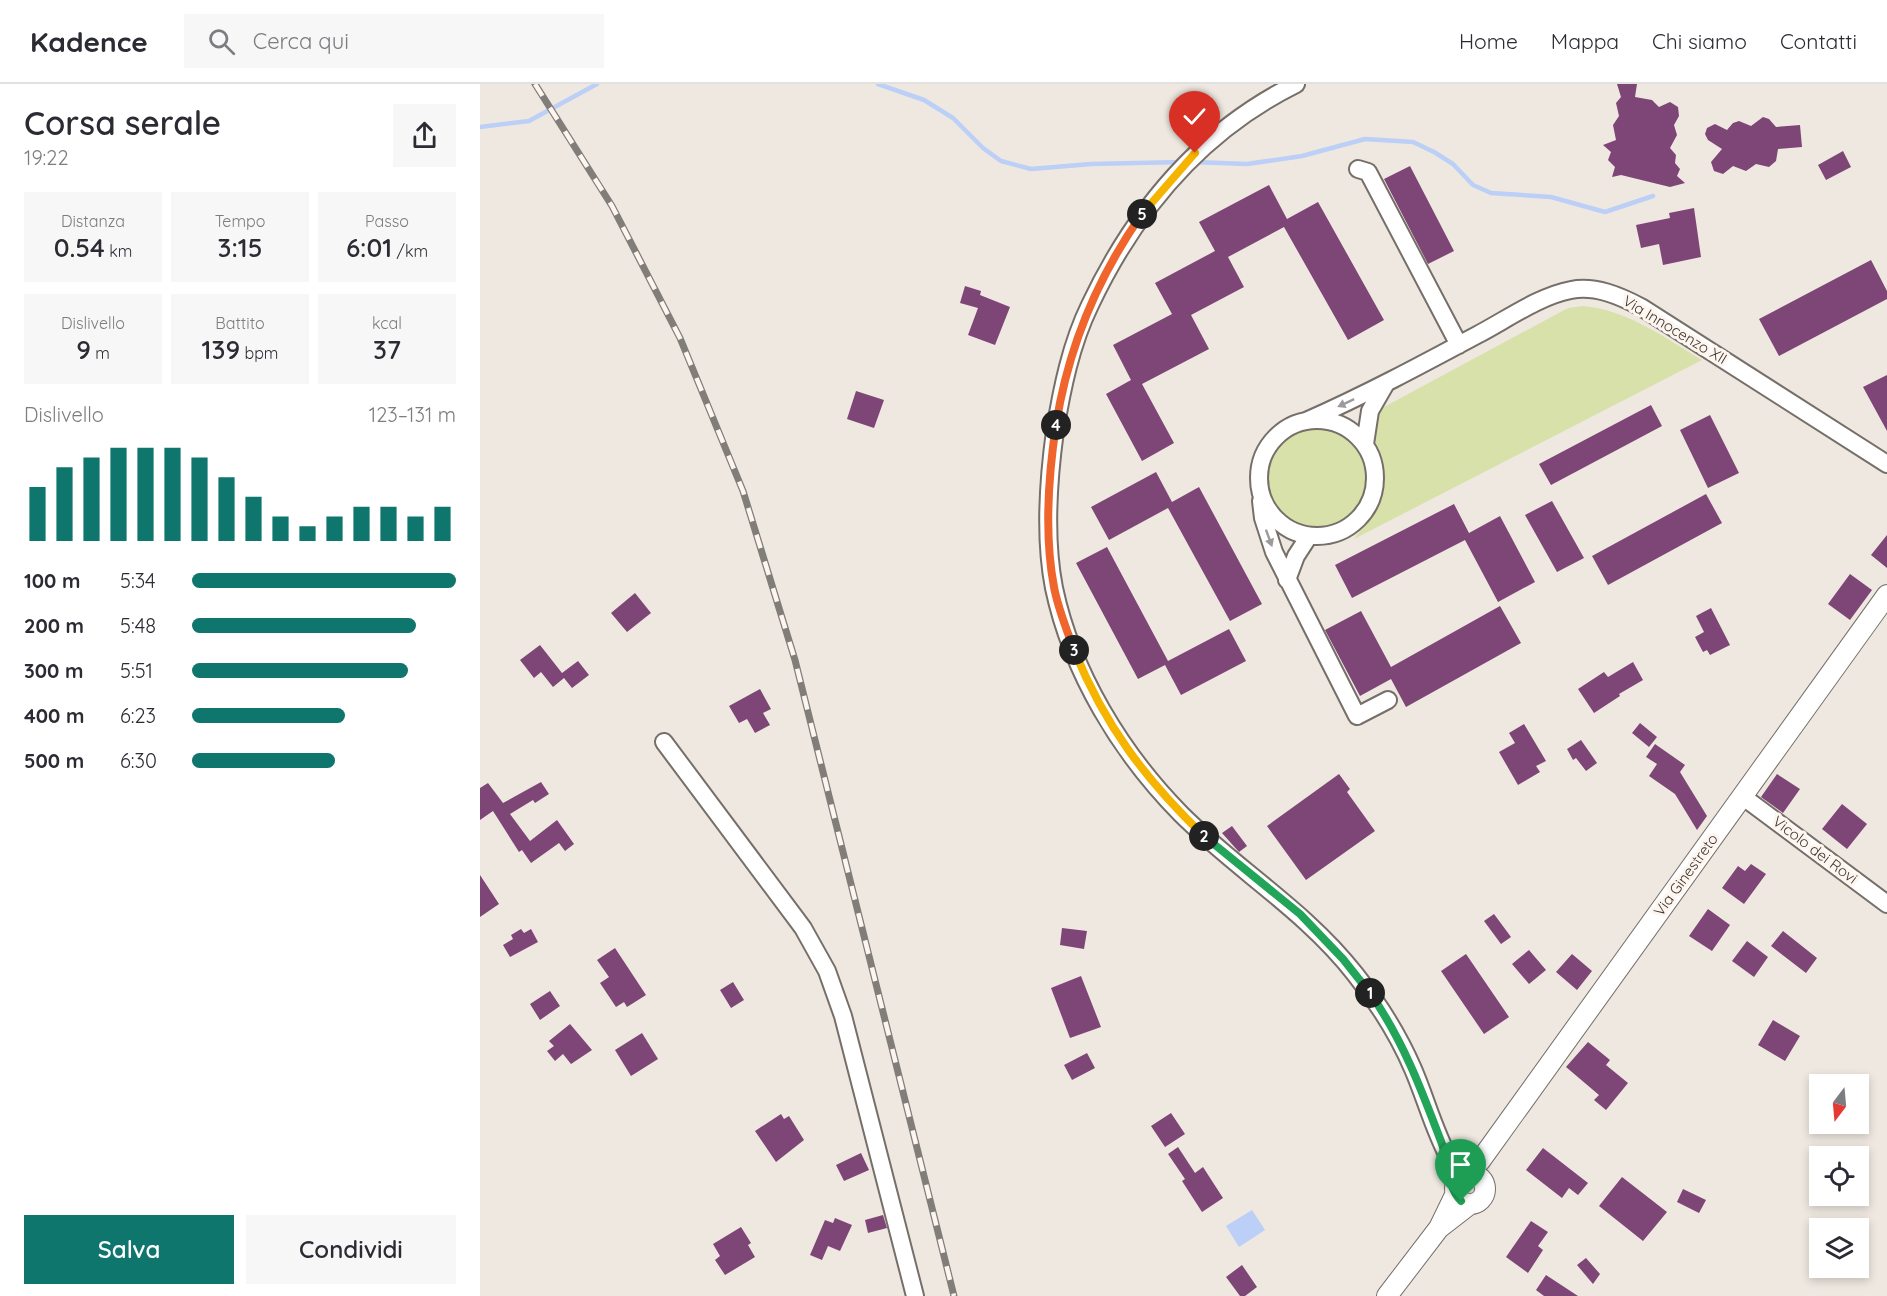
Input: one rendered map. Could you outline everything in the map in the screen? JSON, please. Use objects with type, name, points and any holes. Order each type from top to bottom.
[{"type":"street","points":[[1296,84],[1232,121],[1180,168],[1144,210],[1118,249],[1088,310],[1071,355],[1059,411],[1051,468],[1048,533],[1054,589],[1074,648],[1090,685],[1133,758],[1183,816],[1220,850],[1300,914],[1354,973],[1395,1031],[1414,1070],[1443,1148],[1449,1173],[1466,1188]]},
{"type":"street","points":[[1358,169],[1368,172],[1459,345]]},
{"type":"street","name":"Via Innocenzo XII","points":[[1388,700],[1357,716],[1287,580],[1266,528],[1259,470],[1265,453],[1275,438],[1286,429],[1386,384],[1563,292],[1579,289],[1603,291],[1630,301],[1699,342],[1887,464]]},
{"type":"street","points":[[1365,444],[1370,411],[1386,384]]},
{"type":"street","points":[[1260,493],[1267,509],[1278,522],[1292,531],[1309,536],[1324,537],[1339,533],[1353,525],[1365,513],[1374,496],[1376,478],[1373,460],[1365,444],[1353,432],[1339,424],[1322,420],[1306,421]]},
{"type":"street","points":[[1287,580],[1296,556],[1309,536]]},
{"type":"street","name":"Via Ginestreto","points":[[1387,1296],[1439,1228],[1466,1188],[1485,1154],[1887,595]]},
{"type":"street","points":[[664,742],[803,928],[827,971],[843,1016],[915,1296]]},
{"type":"street","name":"Vicolo dei Rovi","points":[[1742,796],[1887,904]]},
{"type":"green space","points":[[1583,306],[1630,319],[1702,360],[1354,539],[1375,512],[1382,493],[1383,467],[1371,443],[1375,417],[1384,407],[1568,308]]},
{"type":"green space","points":[[1317,427],[1337,431],[1353,442],[1364,458],[1368,478],[1364,498],[1353,514],[1337,525],[1317,529],[1297,525],[1281,514],[1270,498],[1266,478],[1270,458],[1281,442],[1297,431]]},
{"type":"water","points":[[1252,1210],[1265,1230],[1239,1247],[1226,1226]]},
{"type":"building","points":[[1617,84],[1637,84],[1635,97],[1652,100],[1659,107],[1670,102],[1678,107],[1679,116],[1674,125],[1677,135],[1670,148],[1676,155],[1675,163],[1680,169],[1677,176],[1685,183],[1670,187],[1621,175],[1612,177],[1615,167],[1608,160],[1611,152],[1603,145],[1616,140],[1613,125],[1619,116],[1616,103],[1621,97]]},
{"type":"building","points":[[1763,117],[1769,119],[1776,127],[1800,125],[1802,147],[1778,149],[1776,161],[1769,167],[1756,164],[1746,171],[1733,166],[1723,174],[1714,171],[1711,162],[1722,149],[1708,140],[1705,134],[1707,128],[1715,124],[1727,130],[1733,123],[1739,121],[1751,126]]},
{"type":"building","points":[[1843,151],[1851,167],[1826,180],[1818,165]]},
{"type":"building","points":[[1410,166],[1454,251],[1428,264],[1384,179]]},
{"type":"building","points":[[1269,185],[1287,219],[1318,202],[1384,320],[1348,340],[1284,227],[1228,257],[1244,287],[1191,315],[1209,349],[1142,384],[1174,443],[1142,461],[1106,394],[1131,380],[1113,345],[1172,314],[1155,283],[1215,251],[1199,222]]},
{"type":"building","points":[[1694,208],[1701,257],[1663,265],[1659,244],[1641,248],[1636,225],[1670,218],[1669,213]]},
{"type":"building","points":[[1871,260],[1887,291],[1887,299],[1779,356],[1759,319]]},
{"type":"building","points":[[965,286],[981,291],[980,295],[1010,307],[995,345],[968,335],[978,308],[960,303]]},
{"type":"building","points":[[1887,375],[1887,431],[1863,387]]},
{"type":"building","points":[[856,391],[884,400],[874,428],[847,419]]},
{"type":"building","points":[[1651,405],[1662,426],[1551,485],[1539,464]]},
{"type":"building","points":[[1710,415],[1739,473],[1708,488],[1680,430]]},
{"type":"building","points":[[1156,472],[1172,502],[1199,487],[1262,604],[1230,621],[1168,508],[1109,540],[1091,507]]},
{"type":"building","points":[[1706,494],[1722,523],[1608,585],[1592,556]]},
{"type":"building","points":[[1552,501],[1584,558],[1557,572],[1525,515]]},
{"type":"building","points":[[1454,504],[1469,533],[1500,516],[1535,582],[1498,602],[1465,540],[1352,598],[1335,565]]},
{"type":"building","points":[[1887,535],[1887,568],[1871,555]]},
{"type":"building","points":[[1107,547],[1168,661],[1229,629],[1246,661],[1181,695],[1165,665],[1138,679],[1076,563]]},
{"type":"building","points":[[1850,574],[1872,590],[1850,620],[1828,604]]},
{"type":"building","points":[[635,593],[651,613],[627,632],[611,613]]},
{"type":"building","points":[[1500,606],[1521,643],[1406,707],[1391,679],[1360,696],[1325,630],[1361,611],[1391,667]]},
{"type":"building","points":[[1711,608],[1730,645],[1710,655],[1707,650],[1703,652],[1695,637],[1704,632],[1696,616]]},
{"type":"building","points":[[540,645],[562,673],[578,661],[589,675],[572,688],[564,678],[553,687],[541,672],[534,678],[520,660]]},
{"type":"building","points":[[1633,662],[1643,680],[1594,713],[1578,689],[1604,672],[1608,677]]},
{"type":"building","points":[[760,689],[771,709],[763,713],[770,725],[755,733],[747,719],[739,723],[729,706]]},
{"type":"building","points":[[1640,723],[1657,737],[1649,747],[1632,733]]},
{"type":"building","points":[[1524,724],[1546,761],[1536,766],[1540,772],[1518,785],[1499,752],[1515,743],[1509,733]]},
{"type":"building","points":[[1581,740],[1597,763],[1586,771],[1576,758],[1573,760],[1567,749]]},
{"type":"building","points":[[1655,744],[1685,765],[1680,772],[1707,816],[1697,830],[1675,794],[1649,776],[1657,764],[1646,757]]},
{"type":"building","points":[[1339,774],[1350,789],[1347,792],[1375,831],[1306,880],[1267,826]]},
{"type":"building","points":[[1777,774],[1800,789],[1783,813],[1761,797]]},
{"type":"building","points":[[541,782],[549,794],[535,803],[533,800],[510,814],[530,841],[557,820],[574,844],[565,851],[559,843],[531,863],[522,850],[519,852],[493,811],[480,820],[480,788],[488,783],[503,803]]},
{"type":"building","points":[[1842,804],[1867,824],[1847,849],[1822,829]]},
{"type":"building","points":[[1232,826],[1247,846],[1239,852],[1222,833]]},
{"type":"building","points":[[1751,864],[1766,874],[1744,904],[1722,888],[1738,866],[1745,871]]},
{"type":"building","points":[[480,875],[499,904],[480,917]]},
{"type":"building","points":[[1708,909],[1730,925],[1712,951],[1689,936]]},
{"type":"building","points":[[1494,914],[1511,937],[1501,944],[1484,921]]},
{"type":"building","points":[[1062,928],[1087,931],[1084,949],[1060,945]]},
{"type":"building","points":[[521,929],[524,933],[531,929],[538,942],[510,957],[503,945],[513,939],[511,935]]},
{"type":"building","points":[[1783,931],[1817,958],[1806,973],[1771,946]]},
{"type":"building","points":[[1747,941],[1768,957],[1754,977],[1732,961]]},
{"type":"building","points":[[615,948],[646,995],[627,1007],[624,1002],[616,1007],[600,983],[609,977],[597,960]]},
{"type":"building","points":[[1529,950],[1546,970],[1529,984],[1512,964]]},
{"type":"building","points":[[1466,954],[1509,1017],[1484,1034],[1441,971]]},
{"type":"building","points":[[1572,954],[1592,971],[1577,990],[1556,972]]},
{"type":"building","points":[[1081,976],[1101,1027],[1070,1038],[1051,988]]},
{"type":"building","points":[[733,982],[744,1000],[731,1008],[720,990]]},
{"type":"building","points":[[550,991],[560,1006],[540,1020],[530,1004]]},
{"type":"building","points":[[1773,1020],[1800,1036],[1785,1061],[1758,1045]]},
{"type":"building","points":[[570,1024],[592,1050],[571,1064],[563,1054],[555,1061],[547,1051],[554,1046],[549,1041]]},
{"type":"building","points":[[642,1033],[658,1059],[631,1076],[615,1050]]},
{"type":"building","points":[[1588,1042],[1610,1060],[1606,1065],[1628,1083],[1606,1110],[1594,1100],[1599,1095],[1566,1067]]},
{"type":"building","points":[[1087,1053],[1095,1068],[1072,1080],[1064,1065]]},
{"type":"building","points":[[1171,1113],[1185,1134],[1165,1147],[1151,1126]]},
{"type":"building","points":[[781,1114],[784,1119],[789,1116],[804,1140],[776,1162],[755,1131]]},
{"type":"building","points":[[1178,1147],[1195,1173],[1203,1167],[1223,1198],[1202,1212],[1182,1181],[1185,1179],[1168,1154]]},
{"type":"building","points":[[1543,1148],[1588,1183],[1578,1195],[1569,1188],[1562,1198],[1526,1170]]},
{"type":"building","points":[[861,1153],[869,1170],[844,1181],[836,1165]]},
{"type":"building","points":[[1622,1177],[1667,1212],[1643,1241],[1599,1206]]},
{"type":"building","points":[[1683,1189],[1706,1200],[1699,1213],[1677,1202]]},
{"type":"building","points":[[883,1215],[887,1228],[868,1233],[865,1220]]},
{"type":"building","points":[[835,1218],[852,1225],[840,1251],[828,1246],[822,1260],[810,1255],[825,1220],[833,1223]]},
{"type":"building","points":[[1531,1221],[1548,1232],[1538,1246],[1543,1250],[1528,1273],[1506,1257]]},
{"type":"building","points":[[741,1227],[751,1243],[748,1245],[755,1257],[725,1275],[715,1260],[720,1256],[713,1244]]},
{"type":"building","points":[[1586,1258],[1600,1274],[1593,1284],[1577,1265]]},
{"type":"building","points":[[1242,1265],[1257,1287],[1245,1296],[1240,1296],[1226,1277]]},
{"type":"building","points":[[1546,1275],[1578,1296],[1544,1296],[1536,1290]]},
{"type":"waterway","points":[[480,127],[529,121],[597,84]]},
{"type":"waterway","points":[[878,84],[924,100],[953,118],[983,148],[1001,161],[1031,169],[1091,164],[1183,162]]},
{"type":"waterway","points":[[1194,162],[1247,164],[1302,156],[1365,139],[1413,142],[1453,164],[1473,185],[1491,193],[1551,197],[1605,212],[1653,196]]},
{"type":"railway","points":[[535,84],[612,206],[680,338],[743,491],[795,660],[954,1296]]},
{"type":"route","points":[[1195,153],[1152,201],[1126,236],[1105,272],[1078,334],[1062,394],[1053,444],[1048,533],[1054,589],[1074,648],[1090,685],[1112,726],[1148,778],[1183,816],[1220,850],[1279,896],[1309,923],[1354,973],[1385,1015],[1414,1070],[1443,1148],[1451,1181],[1461,1201]]}]
